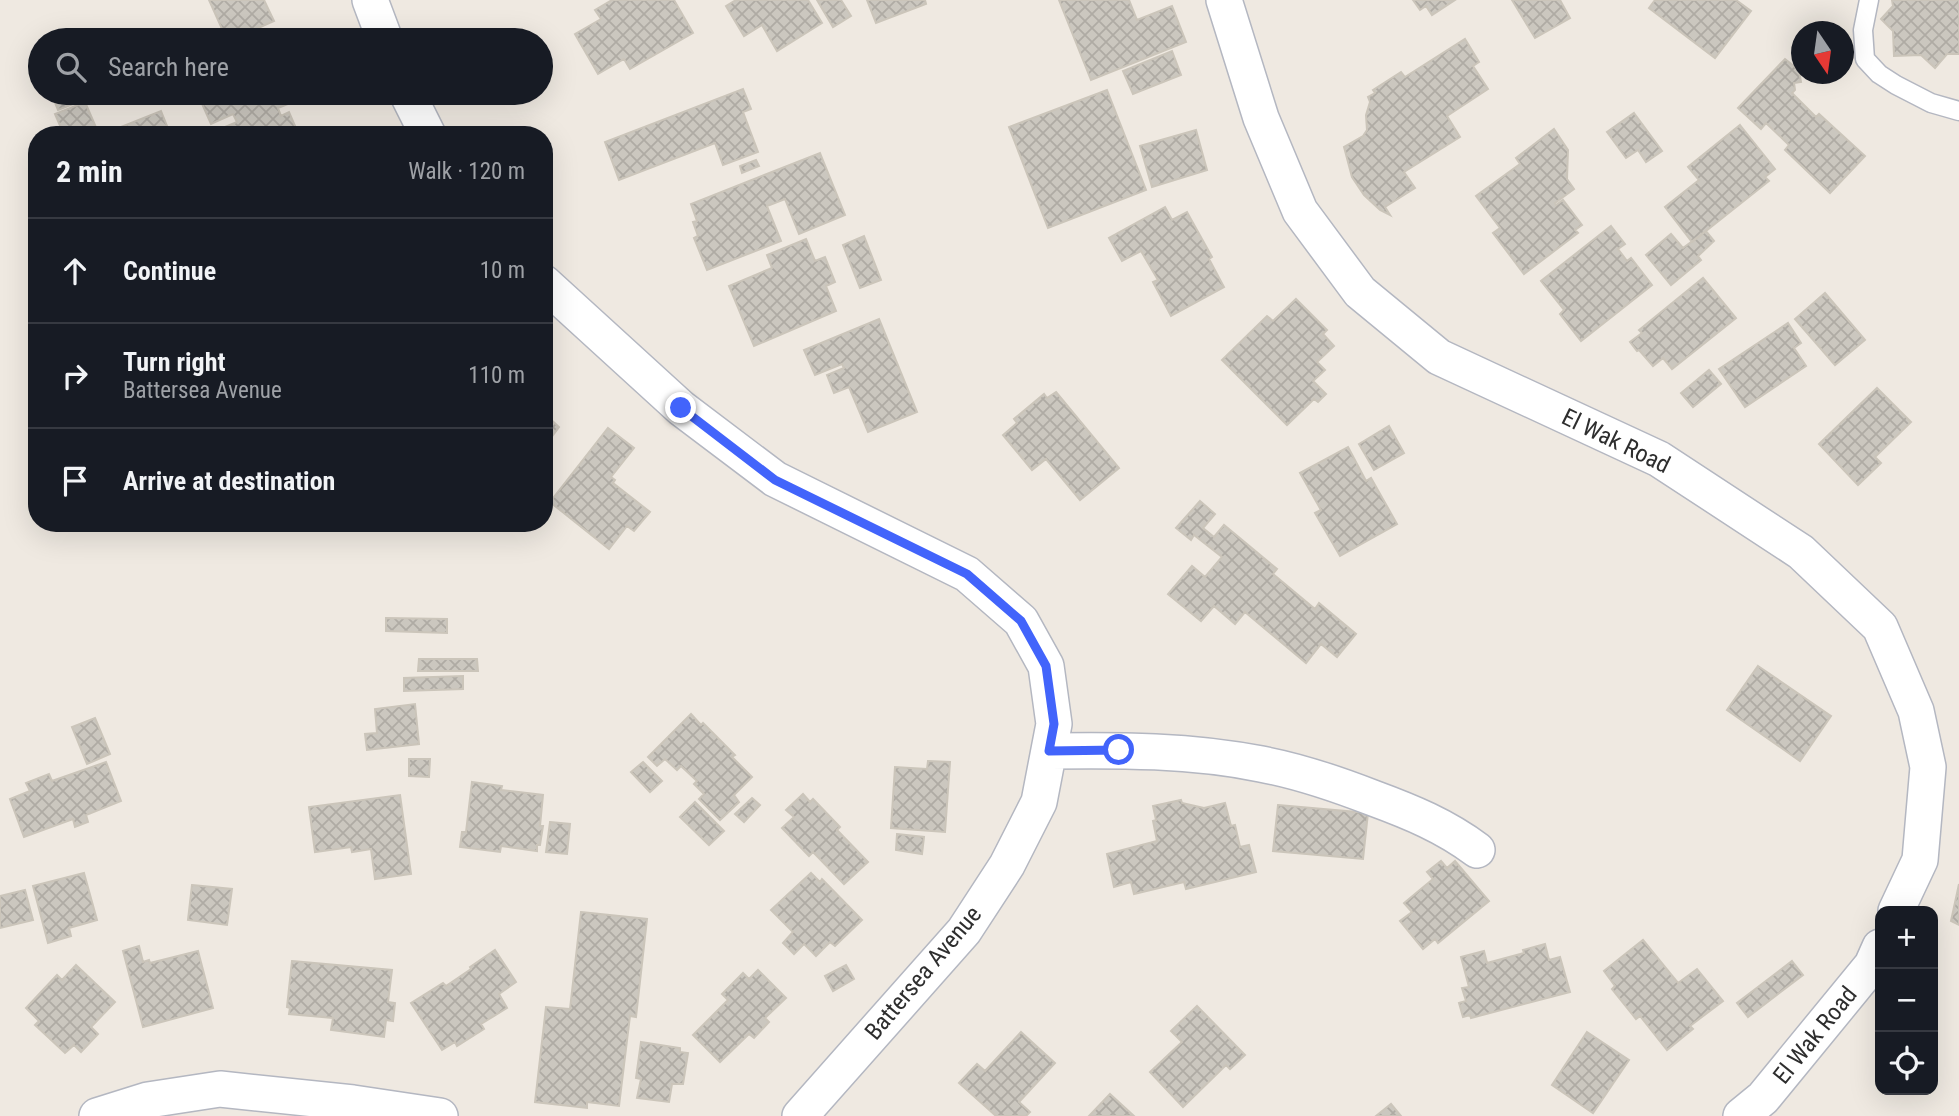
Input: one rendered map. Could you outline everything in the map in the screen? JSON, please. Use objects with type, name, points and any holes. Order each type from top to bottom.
[{"type":"street","points":[[370,0],[380,28]]},
{"type":"street","name":"El Wak Road","points":[[1224,0],[1261,118],[1300,211],[1360,292],[1439,357],[1659,459],[1801,552],[1880,627],[1916,711],[1928,767],[1920,860],[1898,906]]},
{"type":"street","points":[[413,105],[424,126]]},
{"type":"street","name":"Battersea Avenue","points":[[553,291],[681,408],[775,480],[967,574],[1021,621],[1046,666],[1054,724],[1049,751],[1039,802],[1007,865],[964,931],[800,1116]]},
{"type":"street","points":[[1049,751],[1119,750],[1262,764],[1334,783],[1413,813],[1454,833],[1477,850]]},
{"type":"street","name":"El Wak Road","points":[[1741,1116],[1763,1098],[1875,958]]},
{"type":"street","points":[[97,1116],[149,1100],[220,1089],[353,1103],[440,1116]]},
{"type":"lane","points":[[1869,0],[1863,30],[1865,59],[1879,74],[1896,85],[1931,103],[1959,111]]},
{"type":"building","points":[[209,0],[264,0],[274,21],[258,28],[222,28]]},
{"type":"building","points":[[612,0],[674,0],[693,33],[630,69],[624,59],[598,74],[575,34],[601,19],[595,10]]},
{"type":"building","points":[[736,0],[808,0],[822,23],[777,51],[762,25],[744,36],[726,6]]},
{"type":"building","points":[[817,0],[841,0],[851,16],[833,27]]},
{"type":"building","points":[[867,0],[925,0],[926,4],[876,23]]},
{"type":"building","points":[[1059,0],[1129,0],[1137,20],[1172,6],[1186,42],[1091,80]]},
{"type":"building","points":[[1413,0],[1455,0],[1432,15],[1426,6],[1420,10]]},
{"type":"building","points":[[1512,0],[1560,0],[1570,18],[1535,38]]},
{"type":"building","points":[[1655,0],[1736,0],[1751,11],[1715,58],[1649,8]]},
{"type":"building","points":[[1892,0],[1959,0],[1959,54],[1947,54],[1935,68],[1921,55],[1894,56],[1893,31],[1881,19],[1893,6]]},
{"type":"building","points":[[1465,39],[1479,62],[1473,66],[1488,89],[1447,116],[1460,137],[1404,172],[1415,188],[1385,207],[1390,215],[1380,210],[1364,195],[1352,177],[1344,147],[1363,136],[1367,130],[1366,115],[1370,102],[1368,97],[1375,93],[1373,90],[1401,72],[1405,77]]},
{"type":"building","points":[[1172,51],[1181,75],[1133,94],[1123,71]]},
{"type":"building","points":[[1785,59],[1791,64],[1791,84],[1794,84],[1795,90],[1792,93],[1816,117],[1819,114],[1865,156],[1830,193],[1785,150],[1789,145],[1766,123],[1761,129],[1738,108]]},
{"type":"building","points":[[743,89],[751,109],[743,112],[758,152],[723,165],[715,143],[619,180],[605,142]]},
{"type":"building","points":[[1107,90],[1146,190],[1048,228],[1009,127]]},
{"type":"building","points":[[56,105],[71,105],[58,110]]},
{"type":"building","points":[[78,105],[86,105],[95,126],[60,126],[55,114]]},
{"type":"building","points":[[203,105],[286,105],[278,108],[281,116],[289,112],[295,126],[227,126],[237,122],[233,114],[211,124]]},
{"type":"building","points":[[161,111],[167,126],[124,126]]},
{"type":"building","points":[[1634,113],[1662,151],[1646,162],[1638,150],[1626,158],[1607,132]]},
{"type":"building","points":[[1740,125],[1775,169],[1765,177],[1769,181],[1692,242],[1665,207],[1699,180],[1688,167]]},
{"type":"building","points":[[1554,129],[1568,150],[1567,179],[1574,189],[1555,203],[1556,205],[1563,200],[1582,225],[1575,230],[1578,233],[1524,274],[1493,233],[1500,228],[1476,196],[1520,164],[1516,158]]},
{"type":"building","points":[[1196,130],[1207,170],[1152,187],[1140,146]]},
{"type":"building","points":[[820,153],[845,215],[799,234],[785,199],[767,206],[781,241],[707,270],[694,238],[698,236],[693,222],[697,221],[691,204]]},
{"type":"building","points":[[756,160],[759,166],[742,173],[740,166]]},
{"type":"building","points":[[1165,207],[1172,220],[1187,212],[1212,257],[1209,259],[1224,287],[1171,316],[1153,282],[1158,280],[1141,251],[1122,261],[1109,238]]},
{"type":"building","points":[[1611,226],[1625,244],[1618,249],[1627,261],[1631,258],[1652,285],[1581,341],[1560,314],[1564,310],[1541,281]]},
{"type":"building","points":[[1706,231],[1714,241],[1698,256],[1701,260],[1671,285],[1646,255],[1671,234],[1683,248]]},
{"type":"building","points":[[864,236],[881,280],[860,288],[843,245]]},
{"type":"building","points":[[806,239],[815,261],[825,257],[835,282],[826,286],[836,311],[754,346],[729,286],[772,268],[767,255]]},
{"type":"building","points":[[1703,278],[1736,318],[1672,369],[1663,358],[1653,366],[1630,342],[1642,333],[1639,330]]},
{"type":"building","points":[[1825,293],[1865,340],[1835,365],[1795,319]]},
{"type":"building","points":[[1296,299],[1327,330],[1323,334],[1334,346],[1317,362],[1325,370],[1313,381],[1326,394],[1318,402],[1314,399],[1287,425],[1222,360],[1267,316],[1273,321]]},
{"type":"building","points":[[879,319],[917,412],[868,432],[849,387],[834,393],[827,375],[844,368],[842,364],[815,375],[804,350]]},
{"type":"building","points":[[1788,323],[1801,343],[1794,348],[1806,366],[1745,407],[1719,369]]},
{"type":"building","points":[[1709,370],[1721,384],[1693,407],[1681,393]]},
{"type":"building","points":[[1877,388],[1911,422],[1875,457],[1881,463],[1858,485],[1819,444]]},
{"type":"building","points":[[1056,392],[1119,468],[1080,500],[1046,459],[1032,470],[1003,435],[1017,423],[1014,419],[1044,394],[1047,398]]},
{"type":"building","points":[[553,421],[559,427],[553,435]]},
{"type":"building","points":[[1389,426],[1404,453],[1374,470],[1359,444]]},
{"type":"building","points":[[608,428],[634,448],[611,477],[615,480],[613,483],[650,512],[634,531],[627,526],[609,549],[553,504],[553,498]]},
{"type":"building","points":[[1348,447],[1366,481],[1371,478],[1397,524],[1340,556],[1315,513],[1321,510],[1300,473]]},
{"type":"building","points":[[1200,501],[1215,514],[1203,528],[1214,537],[1224,525],[1277,569],[1273,574],[1315,609],[1319,603],[1356,634],[1337,657],[1321,644],[1306,663],[1245,612],[1235,624],[1214,606],[1201,621],[1168,594],[1192,566],[1205,577],[1222,557],[1194,535],[1191,540],[1176,528]]},
{"type":"building","points":[[386,618],[447,619],[447,633],[386,631]]},
{"type":"building","points":[[419,659],[477,659],[478,671],[418,671]]},
{"type":"building","points":[[1758,666],[1831,716],[1800,761],[1727,710]]},
{"type":"building","points":[[463,676],[463,689],[404,691],[404,678]]},
{"type":"building","points":[[415,704],[419,744],[367,750],[365,734],[377,733],[375,709]]},
{"type":"building","points":[[691,714],[735,755],[732,757],[752,777],[734,795],[739,802],[720,820],[699,799],[704,794],[694,784],[697,781],[681,766],[677,770],[665,759],[657,766],[648,757]]},
{"type":"building","points":[[95,718],[110,754],[87,764],[72,727]]},
{"type":"building","points":[[409,759],[430,759],[429,777],[409,776]]},
{"type":"building","points":[[928,761],[950,762],[945,832],[891,828],[895,767],[927,769]]},
{"type":"building","points":[[106,762],[121,801],[86,815],[88,822],[75,827],[73,819],[24,837],[10,799],[30,791],[26,783],[49,774],[52,781]]},
{"type":"building","points":[[643,762],[662,781],[650,792],[631,772]]},
{"type":"building","points":[[472,782],[502,786],[501,790],[543,795],[540,826],[543,826],[537,851],[501,846],[500,852],[460,847],[462,832],[466,832]]},
{"type":"building","points":[[803,794],[810,802],[813,799],[840,827],[837,830],[868,862],[844,884],[813,852],[809,856],[782,828],[794,817],[786,810]]},
{"type":"building","points":[[400,795],[411,874],[375,879],[371,849],[352,852],[351,847],[315,852],[309,807]]},
{"type":"building","points":[[752,798],[760,805],[744,822],[735,814]]},
{"type":"building","points":[[1181,800],[1182,803],[1204,808],[1225,803],[1231,826],[1235,825],[1240,847],[1249,845],[1256,872],[1186,889],[1184,882],[1134,894],[1131,882],[1114,887],[1107,854],[1157,841],[1153,806]]},
{"type":"building","points":[[695,802],[724,831],[709,845],[680,817]]},
{"type":"building","points":[[1278,805],[1368,813],[1363,859],[1273,851]]},
{"type":"building","points":[[550,822],[570,824],[567,854],[546,852]]},
{"type":"building","points":[[897,834],[924,837],[922,854],[896,850]]},
{"type":"building","points":[[1441,861],[1447,868],[1455,861],[1489,901],[1438,943],[1435,939],[1423,949],[1400,921],[1412,912],[1404,903],[1433,879],[1427,872]]},
{"type":"building","points":[[84,873],[97,920],[69,928],[71,936],[48,943],[33,886]]},
{"type":"building","points":[[811,873],[820,882],[822,879],[862,920],[835,946],[830,942],[816,956],[804,944],[794,954],[783,943],[793,932],[771,910]]},
{"type":"building","points":[[1959,884],[1959,925],[1951,921]]},
{"type":"building","points":[[192,885],[232,889],[227,925],[188,920]]},
{"type":"building","points":[[25,890],[33,920],[0,928],[0,896]]},
{"type":"building","points":[[581,912],[647,919],[636,1017],[630,1016],[619,1106],[587,1102],[587,1108],[535,1102],[546,1007],[570,1009]]},
{"type":"building","points":[[1643,940],[1678,983],[1697,969],[1723,1001],[1690,1026],[1693,1029],[1667,1050],[1640,1016],[1636,1019],[1612,989],[1615,986],[1604,971]]},
{"type":"building","points":[[1545,944],[1549,960],[1560,957],[1570,992],[1471,1018],[1470,1015],[1463,1017],[1459,1003],[1466,1001],[1462,988],[1469,987],[1461,957],[1484,951],[1487,963]]},
{"type":"building","points":[[139,946],[143,962],[149,960],[150,963],[198,951],[213,1008],[143,1027],[123,951]]},
{"type":"building","points":[[495,950],[516,982],[499,994],[507,1008],[481,1024],[484,1029],[457,1046],[455,1042],[442,1050],[411,1003],[443,983],[446,986]]},
{"type":"building","points":[[292,961],[392,970],[388,1002],[395,1003],[393,1021],[386,1020],[384,1037],[331,1030],[333,1018],[289,1014],[290,1008],[287,1007]]},
{"type":"building","points":[[1792,961],[1803,975],[1748,1017],[1737,1003]]},
{"type":"building","points":[[76,965],[115,1002],[91,1027],[98,1034],[81,1052],[74,1045],[65,1053],[35,1025],[39,1021],[26,1008],[57,975],[62,980]]},
{"type":"building","points":[[846,965],[854,979],[833,991],[825,976]]},
{"type":"building","points":[[758,970],[786,998],[765,1018],[769,1022],[754,1038],[749,1034],[720,1062],[693,1035],[728,1000],[722,994],[743,973],[749,979]]},
{"type":"building","points":[[1197,1006],[1245,1055],[1230,1069],[1226,1065],[1183,1107],[1150,1072],[1182,1042],[1171,1031]]},
{"type":"building","points":[[1021,1032],[1055,1063],[1019,1102],[1030,1112],[1026,1116],[996,1116],[959,1083],[977,1064],[985,1071]]},
{"type":"building","points":[[1587,1032],[1629,1060],[1593,1113],[1552,1085]]},
{"type":"building","points":[[641,1042],[680,1048],[680,1052],[688,1053],[683,1084],[672,1084],[669,1102],[637,1098],[641,1079],[636,1078]]},
{"type":"building","points":[[1110,1094],[1134,1116],[1089,1116]]},
{"type":"building","points":[[1391,1104],[1401,1116],[1376,1116]]},
{"type":"route","points":[[681,408],[775,480],[967,574],[1021,621],[1046,666],[1054,724],[1049,751],[1119,750]]}]
